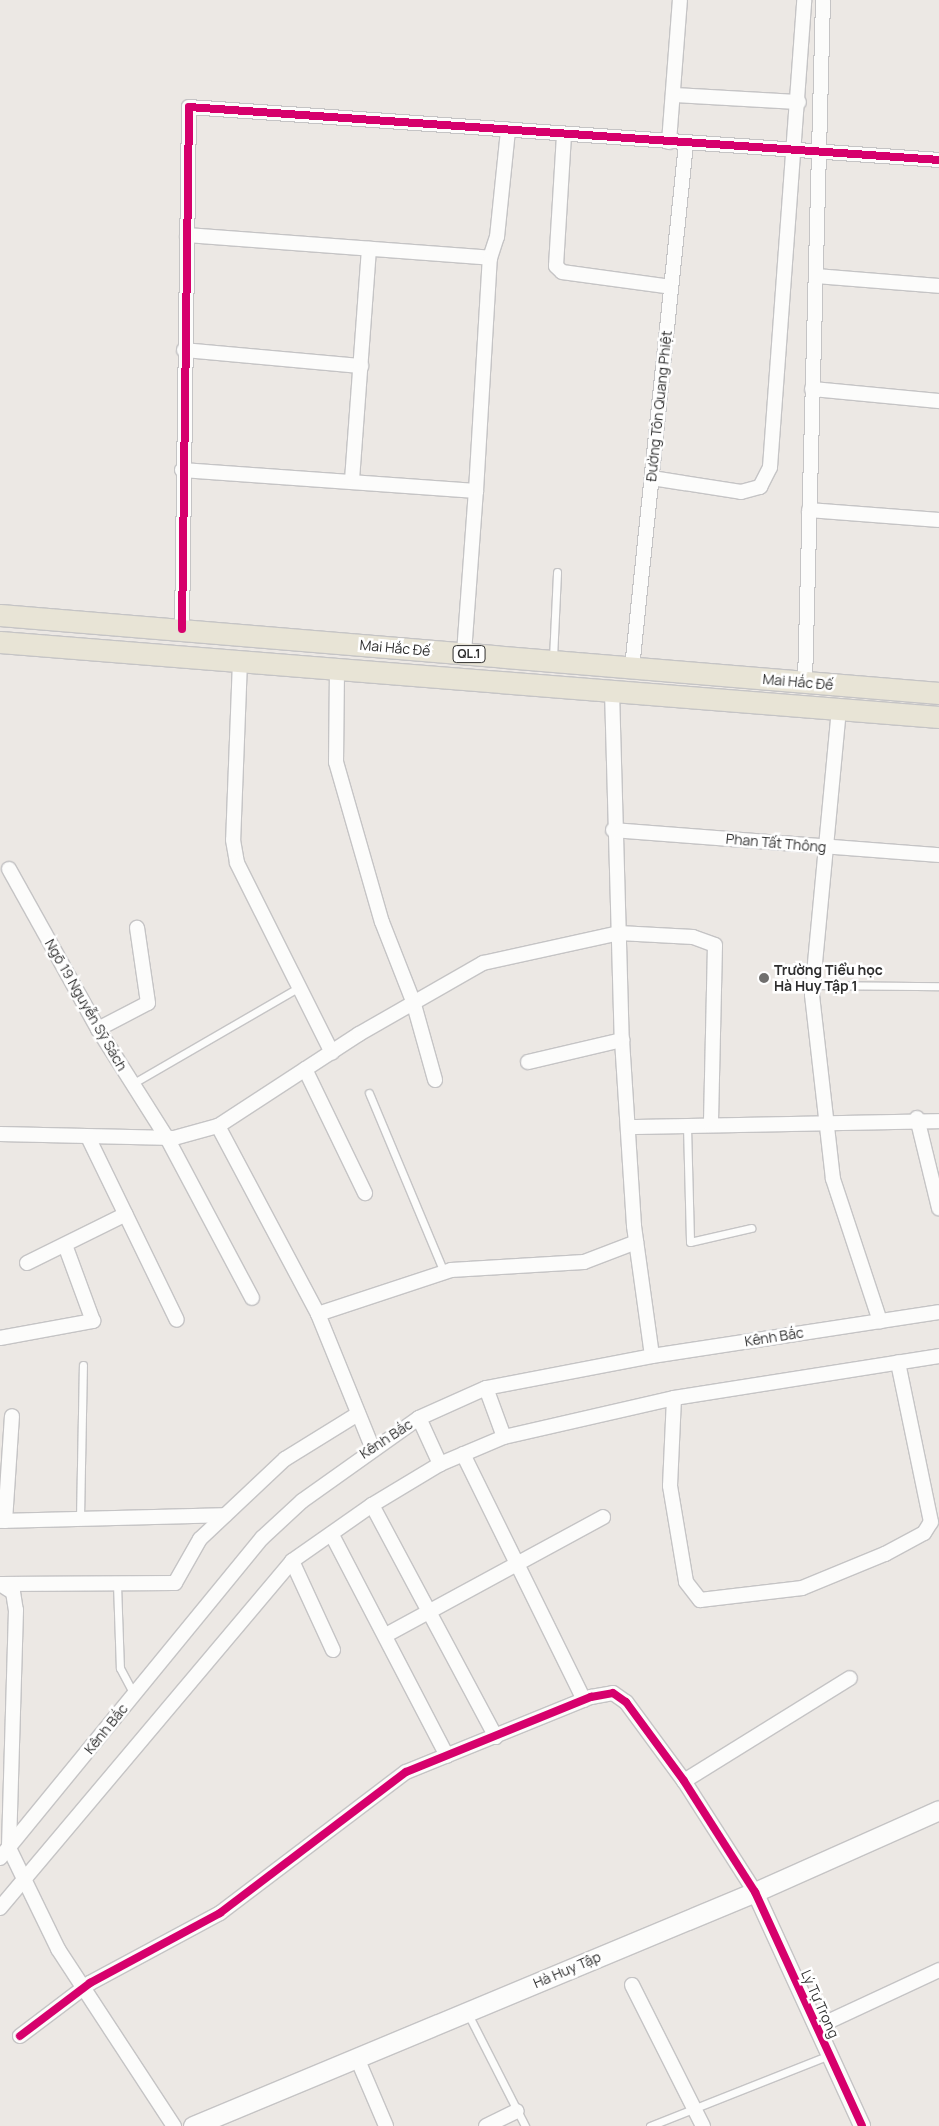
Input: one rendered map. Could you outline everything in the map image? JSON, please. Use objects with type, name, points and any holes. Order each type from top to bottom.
[{"type":"main road","name":"Mai Hắc Đế","points":[[0,614],[939,693]]},
{"type":"main road","name":"Mai Hắc Đế","points":[[0,642],[839,710],[939,713]]},
{"type":"main road","name":"Hà Huy Tập","points":[[193,2126],[756,1892],[939,1810]]},
{"type":"street","points":[[669,142],[680,0]]},
{"type":"street","points":[[652,478],[742,492],[760,487],[770,466],[796,152],[804,0]]},
{"type":"street","points":[[805,682],[816,276],[817,153],[823,0]]},
{"type":"street","points":[[673,95],[799,102]]},
{"type":"street","points":[[182,629],[182,470],[189,107],[796,152],[939,160]]},
{"type":"street","points":[[464,654],[490,258],[497,237],[508,130]]},
{"type":"street","points":[[564,135],[556,266],[562,272],[671,287]]},
{"type":"street","name":"Đường Tôn Quang Phiệt","points":[[632,668],[686,144]]},
{"type":"street","points":[[187,235],[490,258]]},
{"type":"street","points":[[352,480],[369,249]]},
{"type":"street","points":[[816,276],[939,286]]},
{"type":"street","points":[[184,350],[360,366]]},
{"type":"street","points":[[812,389],[939,401]]},
{"type":"street","points":[[182,470],[352,480],[476,491]]},
{"type":"street","points":[[809,510],[939,520]]},
{"type":"street","points":[[240,661],[233,840],[237,863],[332,1052]]},
{"type":"street","points":[[337,669],[336,762],[382,922],[413,1001],[435,1080]]},
{"type":"street","points":[[612,691],[613,830],[619,933],[622,1040],[630,1127],[636,1242],[652,1356]]},
{"type":"street","points":[[839,710],[812,985],[833,1179],[880,1321]]},
{"type":"street","name":"Phan Tất Thông","points":[[613,830],[826,848],[939,855]]},
{"type":"street","name":"Ngõ 19 Nguyễn Sỹ Sách","points":[[9,869],[98,1029],[167,1138],[252,1298]]},
{"type":"street","points":[[98,1029],[148,1003],[137,928]]},
{"type":"street","points":[[0,1134],[167,1138],[218,1126],[413,1001],[483,963],[619,933],[693,937],[715,945],[710,1125]]},
{"type":"street","points":[[528,1062],[622,1040]]},
{"type":"street","points":[[305,1069],[365,1193]]},
{"type":"street","points":[[630,1127],[917,1118],[939,1121]]},
{"type":"street","points":[[917,1118],[939,1208]]},
{"type":"street","points":[[218,1126],[318,1314],[372,1447]]},
{"type":"street","points":[[88,1136],[177,1320]]},
{"type":"street","points":[[27,1263],[126,1214]]},
{"type":"street","points":[[318,1314],[444,1272],[584,1262],[636,1242]]},
{"type":"street","points":[[0,1338],[92,1321],[65,1245]]},
{"type":"street","name":"Kênh Bắc","points":[[4,1853],[262,1538],[372,1447],[419,1418],[486,1388],[652,1356],[939,1312]]},
{"type":"street","points":[[0,1908],[25,1882],[292,1561],[332,1535],[372,1505],[440,1464],[504,1438],[674,1398],[939,1356]]},
{"type":"street","points":[[674,1398],[670,1486],[686,1582],[700,1600],[802,1588],[885,1554],[924,1534],[931,1522],[898,1362]]},
{"type":"street","points":[[486,1388],[504,1438]]},
{"type":"street","points":[[0,1584],[175,1583],[200,1539],[285,1459],[358,1414]]},
{"type":"street","points":[[12,1416],[3,1521],[225,1515]]},
{"type":"street","points":[[419,1418],[440,1464]]},
{"type":"street","points":[[463,1454],[584,1700]]},
{"type":"street","points":[[372,1505],[496,1737]]},
{"type":"street","points":[[386,1635],[516,1561],[603,1517]]},
{"type":"street","points":[[332,1535],[448,1756]]},
{"type":"street","points":[[292,1561],[333,1650]]},
{"type":"street","points":[[0,1584],[13,1592],[16,1610],[4,1853],[25,1882],[82,1989],[174,2126]]},
{"type":"street","points":[[684,1782],[850,1678]]},
{"type":"street","points":[[20,2036],[82,1989],[220,1913],[406,1772],[584,1700],[613,1693],[626,1702],[684,1782],[756,1892]]},
{"type":"street","name":"Lý Tự Trọng","points":[[756,1892],[862,2126]]},
{"type":"street","points":[[817,2027],[939,1970]]},
{"type":"street","points":[[632,1985],[696,2108],[703,2126]]},
{"type":"street","points":[[357,2058],[386,2126]]},
{"type":"street","points":[[486,2126],[517,2111]]},
{"type":"lane","points":[[552,661],[557,572]]},
{"type":"lane","points":[[812,985],[939,986]]},
{"type":"lane","points":[[132,1084],[299,987]]},
{"type":"lane","points":[[369,1093],[444,1272]]},
{"type":"lane","points":[[687,1126],[690,1242],[751,1228]]},
{"type":"lane","points":[[80,1518],[83,1365]]},
{"type":"lane","points":[[117,1584],[120,1668],[134,1694]]},
{"type":"lane","points":[[467,2012],[525,2126]]},
{"type":"lane","points":[[650,2126],[829,2055]]},
{"type":"cycle path","points":[[182,629],[189,107],[939,160]]},
{"type":"cycle path","points":[[20,2036],[90,1983],[220,1913],[406,1772],[591,1697],[613,1693],[626,1702],[684,1781],[755,1892],[862,2126]]},
{"type":"place","name":"Trường Tiểu học Hà Huy Tập 1","points":[[764,978]]}]
